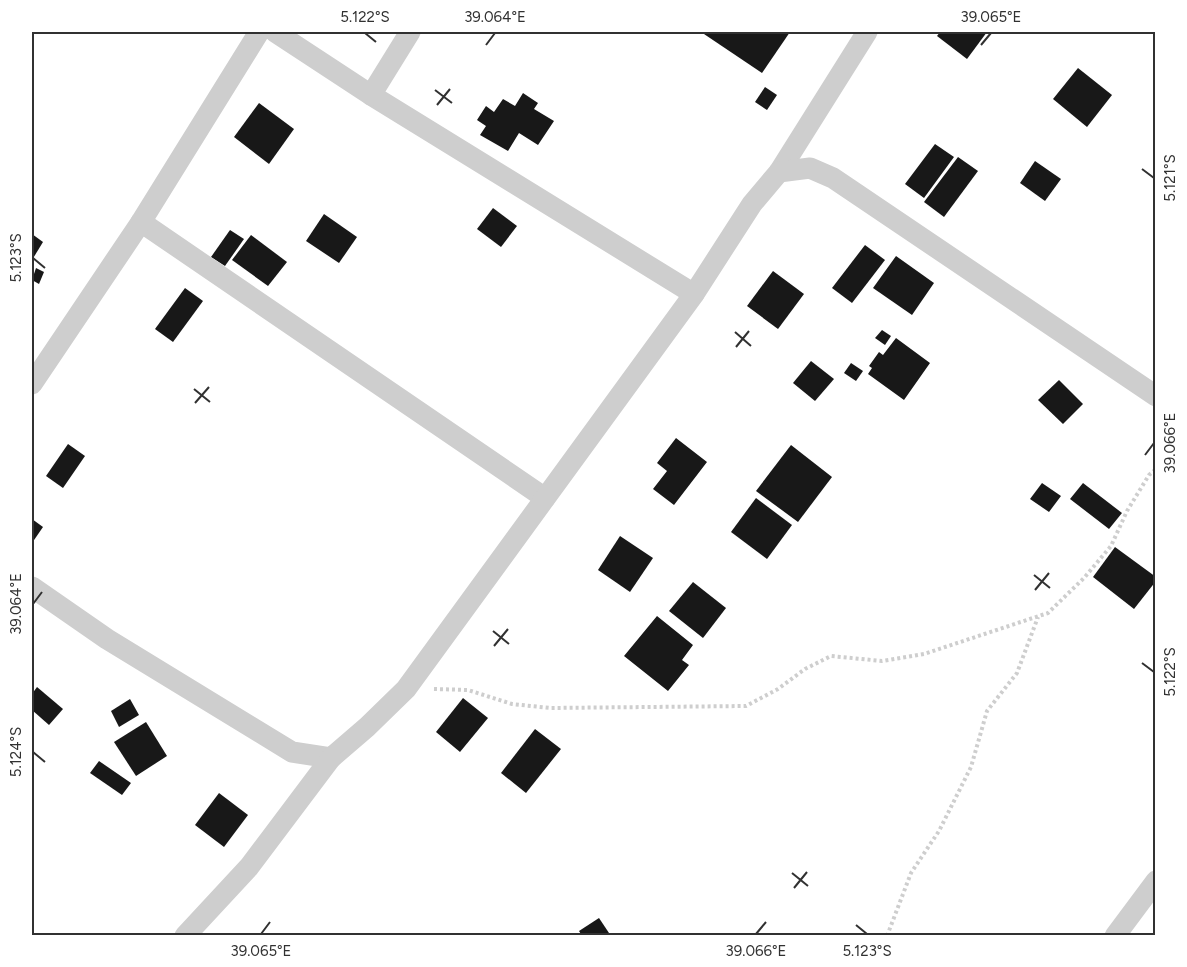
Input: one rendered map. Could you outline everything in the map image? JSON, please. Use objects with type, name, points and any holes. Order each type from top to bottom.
[{"type":"street","points":[[32,384],[141,222],[259,32]]},
{"type":"street","points":[[275,32],[371,95],[694,294]]},
{"type":"street","points":[[371,95],[410,32]]},
{"type":"street","points":[[186,936],[254,861],[331,758],[406,689],[694,294],[752,204],[779,172],[867,32]]},
{"type":"street","points":[[779,172],[810,168],[833,178],[1155,396]]},
{"type":"street","points":[[141,222],[545,498]]},
{"type":"street","points":[[32,587],[107,639],[292,752],[331,758]]},
{"type":"street","points":[[1115,936],[1155,881]]},
{"type":"path","points":[[406,689],[468,690],[513,704],[550,708],[746,706],[805,669],[831,656],[882,661],[924,654],[1048,613],[1084,578],[1111,546],[1126,510],[1155,469]]},
{"type":"path","points":[[886,936],[911,873],[939,831],[971,767],[987,711],[1017,673],[1038,616]]},
{"type":"building","points":[[701,32],[790,32],[762,73]]},
{"type":"building","points":[[940,32],[987,32],[967,59],[937,36]]},
{"type":"building","points":[[1078,68],[1112,95],[1087,127],[1053,99]]},
{"type":"building","points":[[765,87],[777,95],[767,110],[755,102]]},
{"type":"building","points":[[523,93],[538,103],[534,109],[554,121],[538,145],[519,133],[508,151],[480,135],[486,126],[477,120],[486,106],[494,112],[503,99],[515,106]]},
{"type":"building","points":[[259,103],[294,129],[269,164],[234,137]]},
{"type":"building","points":[[935,144],[954,157],[924,198],[905,184]]},
{"type":"building","points":[[958,157],[978,171],[944,217],[924,202]]},
{"type":"building","points":[[1035,161],[1061,179],[1045,201],[1020,183]]},
{"type":"building","points":[[493,208],[517,226],[501,247],[477,229]]},
{"type":"building","points":[[324,214],[357,237],[339,263],[306,241]]},
{"type":"building","points":[[230,230],[244,239],[225,266],[211,257]]},
{"type":"building","points":[[32,234],[43,242],[32,260]]},
{"type":"building","points":[[251,235],[287,262],[268,286],[232,260]]},
{"type":"building","points":[[865,245],[885,260],[852,303],[832,288]]},
{"type":"building","points":[[896,256],[934,283],[912,315],[873,288]]},
{"type":"building","points":[[36,268],[44,272],[39,284],[32,280]]},
{"type":"building","points":[[773,271],[804,294],[778,329],[747,306]]},
{"type":"building","points":[[185,288],[203,301],[173,342],[155,329]]},
{"type":"building","points":[[882,330],[891,336],[885,345],[875,338]]},
{"type":"building","points":[[896,338],[930,363],[904,400],[868,374],[872,368],[869,366],[879,352],[883,355]]},
{"type":"building","points":[[811,361],[834,379],[815,401],[793,383]]},
{"type":"building","points":[[851,363],[863,371],[856,381],[844,373]]},
{"type":"building","points":[[1059,380],[1083,404],[1063,424],[1038,400]]},
{"type":"building","points":[[676,438],[707,462],[674,505],[653,489],[667,471],[657,463]]},
{"type":"building","points":[[68,444],[85,456],[63,488],[46,476]]},
{"type":"building","points":[[791,445],[832,477],[798,522],[756,491]]},
{"type":"building","points":[[1042,483],[1061,496],[1049,512],[1030,499]]},
{"type":"building","points":[[1083,483],[1122,513],[1109,529],[1070,499]]},
{"type":"building","points":[[756,498],[792,525],[767,559],[731,532]]},
{"type":"building","points":[[32,519],[43,527],[32,543]]},
{"type":"building","points":[[620,536],[653,558],[630,592],[598,570]]},
{"type":"building","points":[[1115,547],[1156,577],[1156,581],[1134,609],[1093,577]]},
{"type":"building","points":[[693,582],[726,608],[703,638],[669,611]]},
{"type":"building","points":[[657,616],[693,645],[682,660],[689,665],[668,691],[624,656]]},
{"type":"building","points":[[37,687],[63,709],[49,725],[32,710],[32,694]]},
{"type":"building","points":[[463,698],[488,718],[460,752],[436,732]]},
{"type":"building","points":[[130,699],[139,715],[119,727],[111,711]]},
{"type":"building","points":[[146,722],[167,756],[136,776],[114,742]]},
{"type":"building","points":[[535,729],[561,749],[526,793],[501,773]]},
{"type":"building","points":[[99,761],[131,783],[122,795],[90,773]]},
{"type":"building","points":[[219,793],[248,815],[224,847],[195,825]]},
{"type":"building","points":[[599,918],[611,936],[582,936],[579,931]]}]
